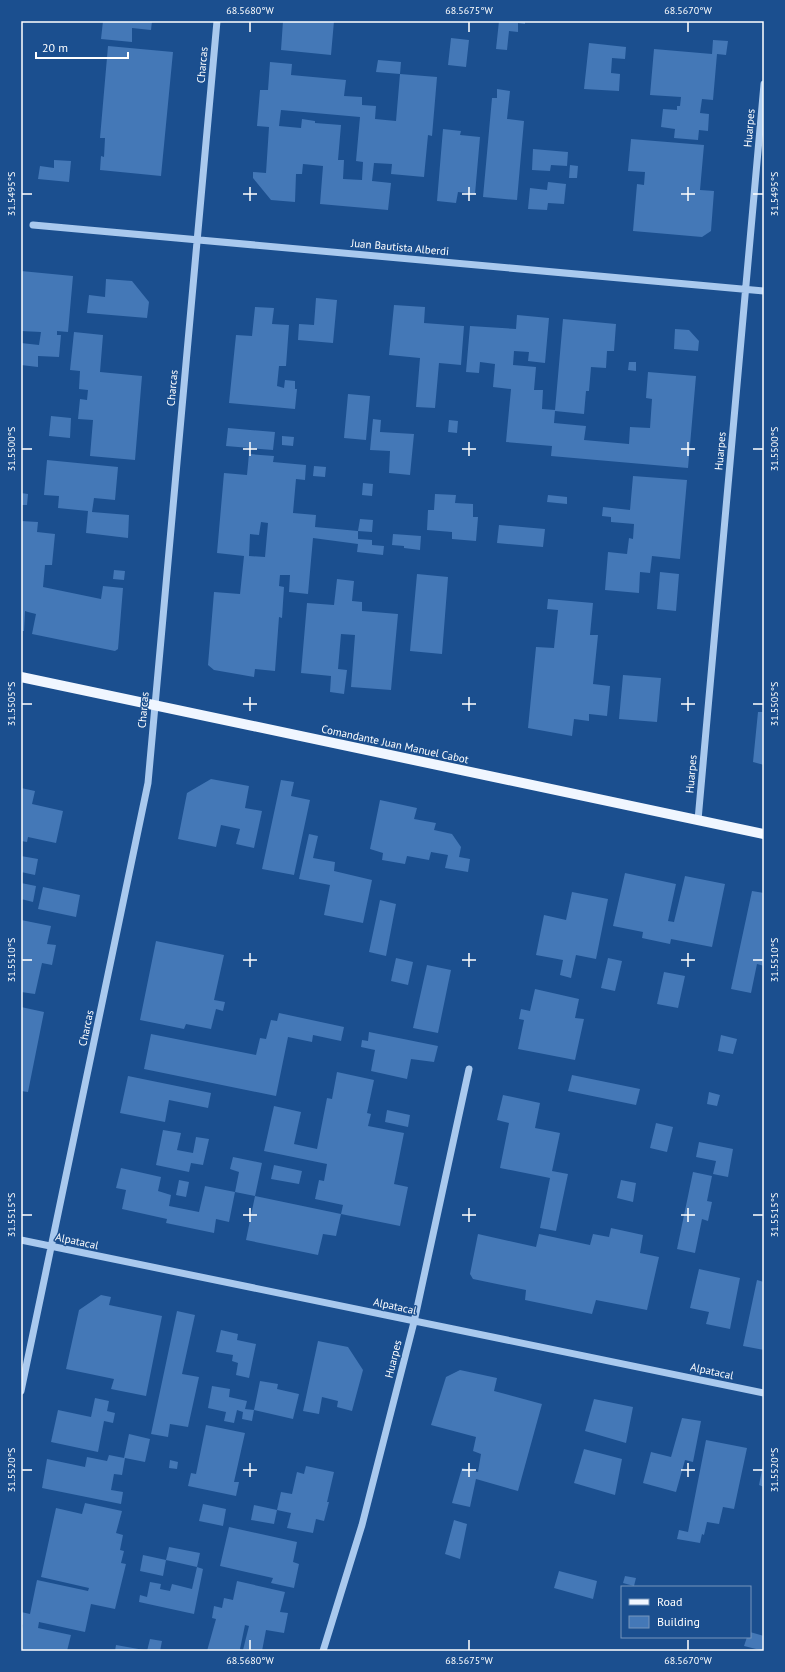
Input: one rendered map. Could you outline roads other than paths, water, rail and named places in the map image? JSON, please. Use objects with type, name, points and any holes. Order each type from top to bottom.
[{"type":"main road","name":"Comandante Juan Manuel Cabot","points":[[21,677],[764,834]]},
{"type":"street","name":"Charcas","points":[[21,1391],[148,783],[217,21]]},
{"type":"street","name":"Huarpes","points":[[698,820],[764,84]]},
{"type":"street","name":"Juan Bautista Alberdi","points":[[33,225],[764,291]]},
{"type":"street","name":"Huarpes","points":[[323,1651],[362,1525],[414,1322],[469,1069]]},
{"type":"street","name":"Alpatacal","points":[[21,1240],[764,1393]]}]
